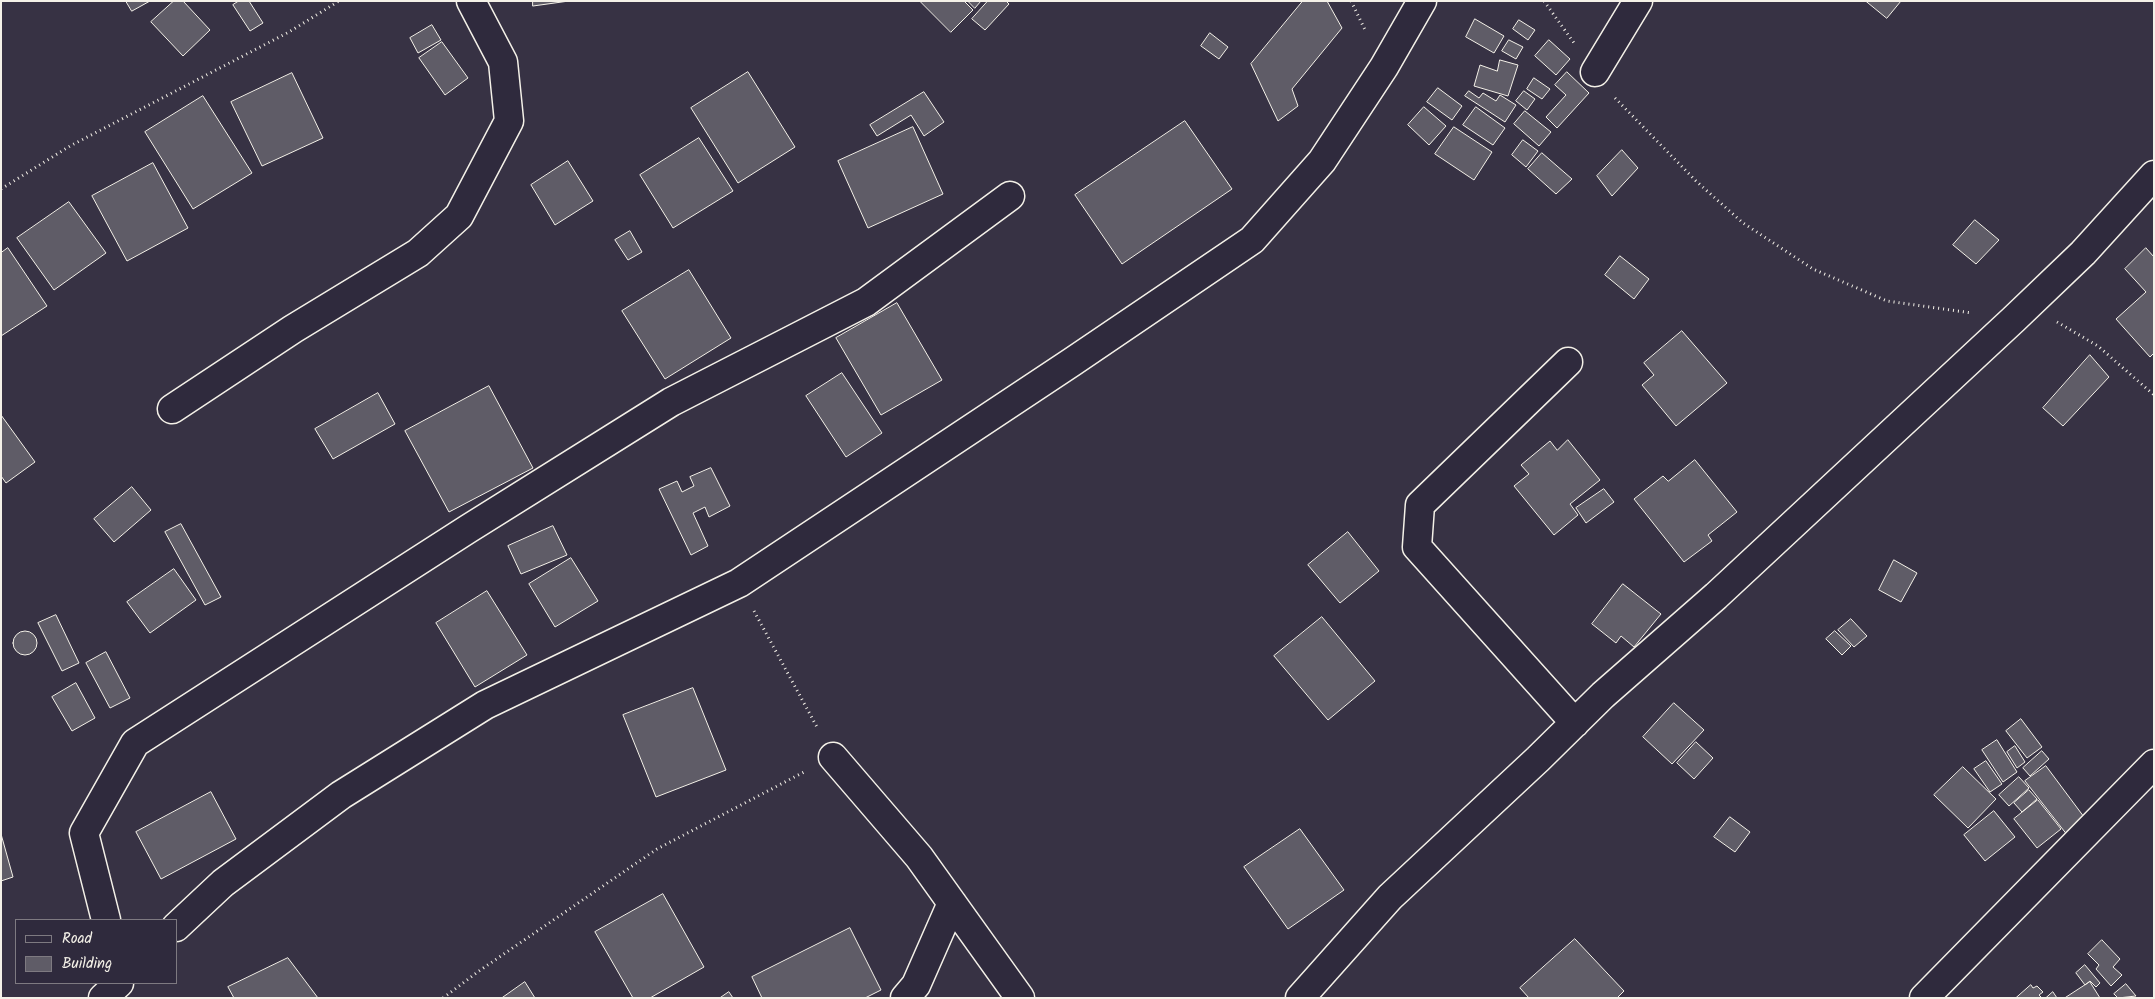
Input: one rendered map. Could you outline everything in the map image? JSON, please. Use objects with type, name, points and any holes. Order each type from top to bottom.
[{"type":"street","points":[[172,409],[292,329],[418,253],[459,216],[509,121],[503,62],[471,1]]},
{"type":"street","points":[[178,925],[222,883],[341,795],[485,705],[739,583],[1252,240],[1322,161],[1384,68],[1422,1]]},
{"type":"street","points":[[1595,72],[1638,1]]},
{"type":"street","points":[[1300,998],[1390,897],[1603,695],[1723,590],[2014,319],[2083,253],[2154,175]]},
{"type":"street","points":[[106,919],[84,833],[135,743],[468,529],[671,402],[866,302],[1010,196]]},
{"type":"street","points":[[1568,362],[1420,505],[1417,547],[1575,723]]},
{"type":"street","points":[[833,757],[920,858],[1020,998]]},
{"type":"street","points":[[1924,998],[2154,764]]},
{"type":"street","points":[[905,998],[916,985],[952,903]]},
{"type":"street","points":[[103,998],[118,984]]},
{"type":"path","points":[[1,189],[70,146],[290,32],[339,1]]},
{"type":"path","points":[[1544,1],[1607,90],[1696,181],[1743,223],[1813,269],[1887,300],[2014,319],[2056,321],[2098,346],[2154,395]]},
{"type":"path","points":[[442,998],[479,970],[657,849],[833,757],[739,583]]},
{"type":"building","points":[[126,1],[150,1],[132,11]]},
{"type":"building","points":[[174,1],[183,1],[210,30],[183,56],[151,22]]},
{"type":"building","points":[[239,1],[249,1],[263,23],[250,31],[233,5]]},
{"type":"building","points":[[533,1],[569,1],[533,6]]},
{"type":"building","points":[[920,1],[964,1],[973,10],[951,32]]},
{"type":"building","points":[[968,1],[981,1],[975,8]]},
{"type":"building","points":[[988,1],[1006,1],[1009,4],[985,30],[972,19]]},
{"type":"building","points":[[1303,1],[1327,1],[1342,28],[1292,89],[1298,106],[1278,121],[1251,64]]},
{"type":"building","points":[[1866,1],[1901,1],[1887,18]]},
{"type":"building","points":[[1475,19],[1504,36],[1494,53],[1466,37]]},
{"type":"building","points":[[1519,20],[1535,30],[1528,40],[1513,29]]},
{"type":"building","points":[[432,25],[441,40],[418,53],[410,38]]},
{"type":"building","points":[[1210,33],[1228,47],[1219,59],[1201,46]]},
{"type":"building","points":[[1509,40],[1523,47],[1516,59],[1502,51]]},
{"type":"building","points":[[1549,40],[1570,59],[1556,75],[1535,56]]},
{"type":"building","points":[[442,42],[468,78],[445,95],[419,58]]},
{"type":"building","points":[[1500,60],[1518,65],[1508,96],[1474,86],[1480,65],[1497,71]]},
{"type":"building","points":[[748,72],[795,147],[738,183],[691,108]]},
{"type":"building","points":[[1567,72],[1589,93],[1557,128],[1546,117],[1566,95],[1555,85]]},
{"type":"building","points":[[292,73],[323,138],[262,166],[231,102]]},
{"type":"building","points":[[1534,78],[1550,89],[1542,99],[1527,89]]},
{"type":"building","points":[[1438,88],[1462,106],[1452,120],[1427,102]]},
{"type":"building","points":[[1469,91],[1479,98],[1483,93],[1496,101],[1500,95],[1516,105],[1505,122],[1465,96]]},
{"type":"building","points":[[1524,91],[1535,99],[1527,110],[1516,101]]},
{"type":"building","points":[[924,92],[944,122],[924,136],[911,115],[877,136],[870,125]]},
{"type":"building","points":[[203,96],[252,173],[193,209],[145,132]]},
{"type":"building","points":[[1424,107],[1446,126],[1429,145],[1408,125]]},
{"type":"building","points":[[1476,107],[1505,128],[1493,145],[1463,125]]},
{"type":"building","points":[[1525,111],[1551,132],[1539,146],[1514,124]]},
{"type":"building","points":[[1185,121],[1232,189],[1122,264],[1075,195]]},
{"type":"building","points":[[913,127],[943,194],[868,228],[838,161]]},
{"type":"building","points":[[1454,127],[1492,152],[1474,180],[1435,154]]},
{"type":"building","points":[[699,138],[733,191],[673,228],[640,175]]},
{"type":"building","points":[[1523,140],[1538,151],[1526,167],[1512,155]]},
{"type":"building","points":[[1622,150],[1638,168],[1612,196],[1597,176]]},
{"type":"building","points":[[1542,153],[1572,179],[1556,194],[1528,169]]},
{"type":"building","points":[[568,161],[593,201],[555,225],[531,185]]},
{"type":"building","points":[[153,163],[188,228],[127,261],[92,196]]},
{"type":"building","points":[[69,202],[106,253],[54,290],[17,238]]},
{"type":"building","points":[[1975,220],[1999,240],[1976,264],[1953,245]]},
{"type":"building","points":[[630,231],[642,252],[628,260],[615,240]]},
{"type":"building","points":[[8,248],[47,306],[1,336],[1,253]]},
{"type":"building","points":[[2146,248],[2154,257],[2154,353],[2150,357],[2116,319],[2146,292],[2125,269]]},
{"type":"building","points":[[1620,256],[1649,279],[1634,299],[1605,275]]},
{"type":"building","points":[[689,270],[731,338],[665,379],[622,311]]},
{"type":"building","points":[[897,303],[942,380],[881,415],[836,338]]},
{"type":"building","points":[[1682,331],[1727,383],[1676,426],[1642,385],[1654,375],[1644,363]]},
{"type":"building","points":[[2090,355],[2109,377],[2063,426],[2043,408]]},
{"type":"building","points":[[842,373],[882,433],[846,457],[806,396]]},
{"type":"building","points":[[489,386],[533,468],[449,512],[405,431]]},
{"type":"building","points":[[378,393],[395,424],[333,459],[315,429]]},
{"type":"building","points":[[1,415],[35,462],[6,483],[1,476]]},
{"type":"building","points":[[1568,440],[1600,480],[1570,504],[1578,515],[1554,535],[1514,486],[1529,474],[1521,465],[1550,441],[1557,450]]},
{"type":"building","points":[[1695,460],[1737,512],[1708,535],[1712,541],[1684,562],[1634,499],[1663,476],[1668,481]]},
{"type":"building","points":[[711,468],[730,506],[709,517],[705,507],[693,513],[708,546],[691,555],[659,489],[677,481],[682,492],[694,486],[690,477]]},
{"type":"building","points":[[132,487],[151,510],[114,542],[94,519]]},
{"type":"building","points":[[1604,489],[1614,502],[1586,523],[1576,508]]},
{"type":"building","points":[[181,524],[221,597],[205,605],[165,532]]},
{"type":"building","points":[[553,526],[567,555],[521,574],[508,546]]},
{"type":"building","points":[[1348,532],[1379,571],[1340,603],[1308,565]]},
{"type":"building","points":[[571,558],[598,601],[555,627],[529,584]]},
{"type":"building","points":[[1894,560],[1917,573],[1901,602],[1879,590]]},
{"type":"building","points":[[174,569],[196,600],[150,633],[127,602]]},
{"type":"building","points":[[1623,584],[1661,614],[1634,647],[1621,636],[1616,643],[1592,624]]},
{"type":"building","points":[[487,591],[527,655],[475,687],[436,623]]},
{"type":"building","points":[[56,615],[79,663],[62,671],[38,623]]},
{"type":"building","points":[[1322,617],[1375,681],[1328,720],[1274,656]]},
{"type":"building","points":[[1851,619],[1867,636],[1854,647],[1838,630]]},
{"type":"building","points":[[25,631],[33,635],[37,643],[33,651],[25,655],[17,651],[13,643],[17,635]]},
{"type":"building","points":[[1835,631],[1851,646],[1842,655],[1826,639]]},
{"type":"building","points":[[106,652],[130,698],[110,708],[86,663]]},
{"type":"building","points":[[76,683],[95,718],[72,731],[52,697]]},
{"type":"building","points":[[693,688],[726,770],[656,797],[623,715]]},
{"type":"building","points":[[1674,703],[1704,730],[1672,764],[1643,737]]},
{"type":"building","points":[[2021,719],[2042,747],[2027,758],[2006,731]]},
{"type":"building","points":[[1997,740],[2017,772],[2003,782],[1982,750]]},
{"type":"building","points":[[1696,742],[1713,758],[1694,779],[1677,763]]},
{"type":"building","points":[[2015,746],[2025,762],[2017,768],[2007,752]]},
{"type":"building","points":[[2042,751],[2049,759],[2030,776],[2023,768]]},
{"type":"building","points":[[1986,761],[2002,784],[1990,792],[1974,769]]},
{"type":"building","points":[[2046,766],[2087,821],[2068,836],[2025,781]]},
{"type":"building","points":[[1963,767],[1996,799],[1968,828],[1934,795]]},
{"type":"building","points":[[2019,777],[2029,788],[2009,806],[1999,795]]},
{"type":"building","points":[[2029,790],[2037,799],[2022,812],[2014,803]]},
{"type":"building","points":[[211,792],[236,839],[161,879],[136,832]]},
{"type":"building","points":[[2038,800],[2061,829],[2037,848],[2014,819]]},
{"type":"building","points":[[1994,811],[2015,837],[1985,861],[1964,835]]},
{"type":"building","points":[[1730,817],[1750,832],[1735,852],[1714,837]]},
{"type":"building","points":[[1300,829],[1344,890],[1288,929],[1244,867]]},
{"type":"building","points":[[1,834],[13,877],[1,881]]},
{"type":"building","points":[[663,894],[704,967],[650,998],[633,998],[595,932]]},
{"type":"building","points":[[850,928],[881,990],[865,998],[762,998],[752,977]]},
{"type":"building","points":[[1575,939],[1624,991],[1617,998],[1529,998],[1520,988]]},
{"type":"building","points":[[2102,940],[2120,959],[2113,967],[2122,975],[2111,986],[2096,969],[2099,965],[2088,954]]},
{"type":"building","points":[[288,958],[318,998],[234,998],[228,987]]},
{"type":"building","points":[[2085,965],[2100,983],[2096,987],[2090,981],[2085,985],[2076,973]]},
{"type":"building","points":[[525,982],[535,998],[502,998]]},
{"type":"building","points":[[2090,982],[2100,998],[2065,998]]},
{"type":"building","points":[[2126,984],[2136,996],[2118,998],[2114,994]]},
{"type":"building","points":[[2031,985],[2033,988],[2037,986],[2043,992],[2039,995],[2042,998],[2016,998]]},
{"type":"building","points":[[729,992],[733,998],[720,998]]},
{"type":"building","points":[[2053,992],[2057,998],[2046,998]]}]
